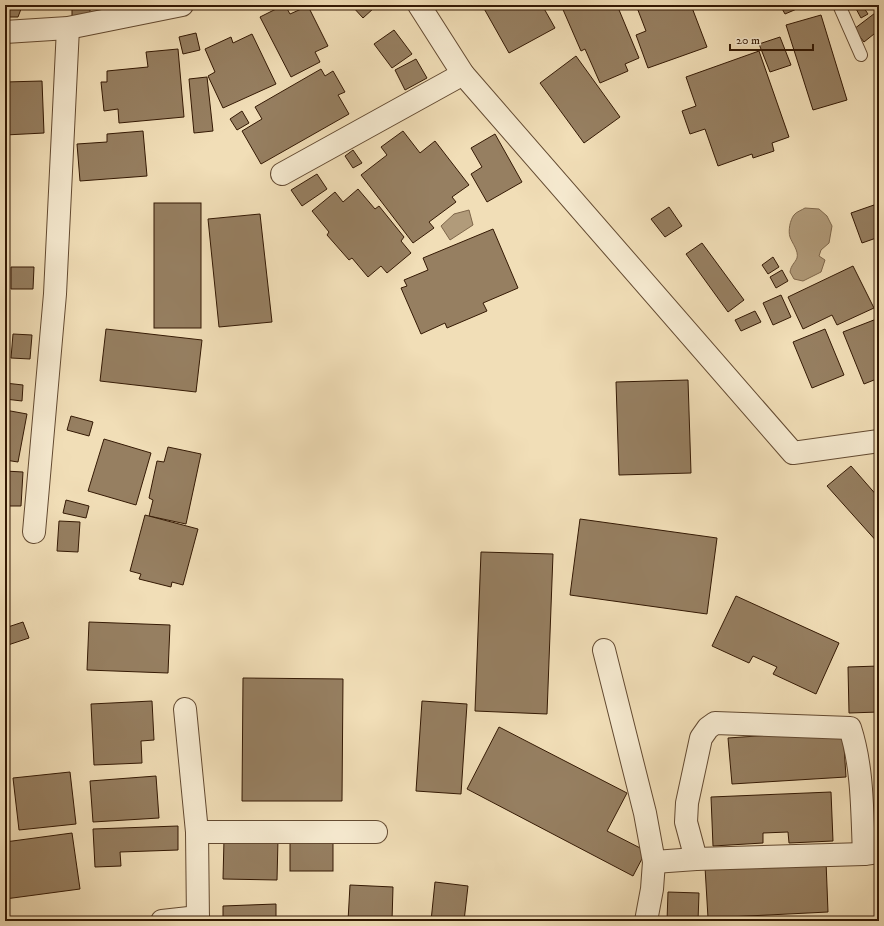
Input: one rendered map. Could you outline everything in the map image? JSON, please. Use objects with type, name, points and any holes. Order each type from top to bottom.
[{"type":"street","points":[[5,32],[68,28],[182,5]]},
{"type":"street","points":[[419,5],[463,74],[793,453],[879,441]]},
{"type":"street","points":[[34,532],[55,294],[68,28]]},
{"type":"street","points":[[282,174],[463,74]]},
{"type":"street","points":[[604,650],[645,813],[654,862],[652,888],[646,921]]},
{"type":"street","points":[[162,921],[198,919],[197,832],[185,709]]},
{"type":"street","points":[[654,862],[696,859],[871,853],[855,742],[850,728],[715,722],[708,728],[701,738],[687,802],[686,822],[696,859]]},
{"type":"street","points":[[197,832],[376,832]]},
{"type":"lane","points":[[839,5],[861,55]]},
{"type":"shaded area","points":[[805,208],[819,209],[827,216],[832,226],[829,243],[821,250],[819,256],[825,260],[821,272],[803,281],[794,279],[790,272],[797,255],[789,232],[790,223],[794,215]]},
{"type":"shaded area","points":[[469,210],[473,225],[450,240],[441,226],[454,214]]},
{"type":"building","points":[[5,5],[54,5],[54,9],[21,9],[18,17],[5,17]]},
{"type":"building","points":[[72,5],[90,5],[90,18],[72,18]]},
{"type":"building","points":[[284,5],[290,14],[308,6],[328,46],[315,52],[320,62],[291,77],[260,17]]},
{"type":"building","points":[[371,5],[374,8],[363,18],[352,6]]},
{"type":"building","points":[[482,5],[542,5],[555,28],[509,53]]},
{"type":"building","points":[[561,5],[617,5],[639,58],[625,64],[628,71],[600,83],[585,49],[581,51]]},
{"type":"building","points":[[636,5],[691,5],[707,47],[648,68],[636,35],[646,31]]},
{"type":"building","points":[[780,5],[806,5],[785,14]]},
{"type":"building","points":[[854,5],[862,5],[868,14],[861,18]]},
{"type":"building","points":[[879,10],[879,30],[864,42],[854,29]]},
{"type":"building","points":[[821,15],[847,100],[813,110],[786,25]]},
{"type":"building","points":[[394,30],[412,54],[392,68],[374,44]]},
{"type":"building","points":[[196,33],[200,50],[183,54],[179,37]]},
{"type":"building","points":[[252,34],[276,84],[223,108],[208,76],[215,72],[205,49],[231,37],[233,43]]},
{"type":"building","points":[[780,37],[791,65],[770,72],[759,44]]},
{"type":"building","points":[[178,49],[184,117],[119,123],[118,109],[104,111],[101,82],[107,82],[107,71],[148,67],[146,52]]},
{"type":"building","points":[[759,51],[789,137],[772,143],[774,151],[753,158],[752,154],[718,166],[705,129],[690,134],[682,111],[696,106],[686,77]]},
{"type":"building","points":[[576,56],[620,117],[584,143],[540,83]]},
{"type":"building","points":[[416,59],[427,78],[405,90],[395,70]]},
{"type":"building","points":[[321,69],[325,76],[333,71],[345,92],[338,95],[349,114],[261,164],[242,131],[262,119],[255,107]]},
{"type":"building","points":[[207,77],[213,131],[194,133],[189,79]]},
{"type":"building","points":[[42,81],[44,133],[5,135],[5,82]]},
{"type":"building","points":[[242,111],[249,123],[237,130],[230,119]]},
{"type":"building","points":[[143,131],[147,176],[80,181],[77,144],[107,142],[107,134]]},
{"type":"building","points":[[403,131],[420,153],[435,141],[469,185],[452,197],[456,202],[429,222],[434,228],[413,243],[361,175],[387,155],[381,147]]},
{"type":"building","points":[[495,134],[522,182],[487,202],[471,174],[482,167],[471,148]]},
{"type":"building","points":[[353,150],[362,163],[353,168],[345,156]]},
{"type":"building","points":[[317,174],[327,189],[302,206],[291,190]]},
{"type":"building","points":[[358,189],[375,209],[379,206],[404,237],[401,241],[411,253],[387,273],[381,266],[368,277],[352,258],[349,260],[327,235],[329,232],[312,211],[335,192],[343,202]]},
{"type":"building","points":[[154,203],[201,203],[201,328],[154,328]]},
{"type":"building","points":[[874,205],[879,219],[879,237],[862,243],[851,213]]},
{"type":"building","points":[[669,207],[682,226],[665,237],[651,219]]},
{"type":"building","points":[[260,214],[272,322],[219,327],[208,219]]},
{"type":"building","points":[[493,229],[518,288],[483,303],[487,311],[447,328],[445,323],[421,334],[401,288],[407,286],[404,280],[428,270],[423,258]]},
{"type":"building","points":[[5,237],[7,237],[7,260],[5,260]]},
{"type":"building","points":[[702,243],[744,300],[728,312],[686,254]]},
{"type":"building","points":[[773,257],[779,267],[768,274],[762,265]]},
{"type":"building","points":[[853,266],[874,308],[837,325],[832,315],[803,329],[788,297]]},
{"type":"building","points":[[11,267],[34,267],[33,289],[11,289]]},
{"type":"building","points":[[782,270],[788,281],[776,288],[770,277]]},
{"type":"building","points":[[781,295],[791,317],[773,325],[763,303]]},
{"type":"building","points":[[755,311],[761,322],[741,331],[735,320]]},
{"type":"building","points":[[879,318],[879,378],[864,384],[843,332]]},
{"type":"building","points":[[106,329],[202,340],[196,392],[100,381]]},
{"type":"building","points":[[825,329],[844,375],[812,388],[793,342]]},
{"type":"building","points":[[13,334],[32,335],[30,359],[11,358]]},
{"type":"building","points":[[688,380],[691,473],[619,475],[616,382]]},
{"type":"building","points":[[5,383],[23,385],[22,401],[5,399]]},
{"type":"building","points":[[5,410],[27,414],[18,462],[5,460]]},
{"type":"building","points":[[71,416],[93,422],[89,436],[67,430]]},
{"type":"building","points":[[104,439],[151,453],[136,505],[88,491]]},
{"type":"building","points":[[168,447],[201,454],[186,524],[149,516],[153,500],[149,498],[157,461],[164,462]]},
{"type":"building","points":[[851,466],[879,498],[879,544],[827,486]]},
{"type":"building","points":[[5,471],[23,472],[21,506],[5,506]]},
{"type":"building","points":[[66,500],[89,506],[86,518],[63,513]]},
{"type":"building","points":[[145,515],[198,529],[183,585],[172,582],[171,587],[139,579],[141,574],[130,571]]},
{"type":"building","points":[[580,519],[717,538],[707,614],[570,595]]},
{"type":"building","points":[[59,521],[80,522],[78,552],[57,551]]},
{"type":"building","points":[[481,552],[553,554],[547,714],[475,711]]},
{"type":"building","points":[[736,596],[839,643],[816,694],[773,674],[777,667],[753,656],[749,663],[712,646]]},
{"type":"building","points":[[23,622],[29,638],[5,646],[5,628]]},
{"type":"building","points":[[89,622],[170,625],[168,673],[87,670]]},
{"type":"building","points":[[879,666],[879,712],[849,713],[848,667]]},
{"type":"building","points":[[243,678],[343,679],[342,801],[242,801]]},
{"type":"building","points":[[152,701],[154,740],[141,741],[142,763],[94,765],[91,704]]},
{"type":"building","points":[[422,701],[467,704],[461,794],[416,791]]},
{"type":"building","points":[[499,727],[627,793],[607,831],[646,851],[633,876],[467,789]]},
{"type":"building","points":[[843,730],[846,777],[732,784],[728,738]]},
{"type":"building","points":[[70,772],[76,824],[19,830],[13,778]]},
{"type":"building","points":[[156,776],[159,818],[93,822],[90,781]]},
{"type":"building","points":[[831,792],[833,841],[789,843],[788,832],[763,833],[763,843],[713,846],[711,797]]},
{"type":"building","points":[[178,826],[178,850],[120,852],[121,866],[95,867],[93,829]]},
{"type":"building","points":[[72,833],[80,889],[5,899],[5,842]]},
{"type":"building","points":[[224,839],[278,839],[277,880],[223,879]]},
{"type":"building","points":[[290,842],[333,842],[333,871],[290,871]]},
{"type":"building","points":[[826,861],[828,912],[708,918],[705,867]]},
{"type":"building","points":[[435,882],[468,886],[464,921],[431,921]]},
{"type":"building","points":[[350,885],[393,887],[392,921],[348,921]]},
{"type":"building","points":[[668,892],[699,893],[698,921],[667,921]]},
{"type":"building","points":[[276,904],[276,921],[223,921],[223,906]]}]
